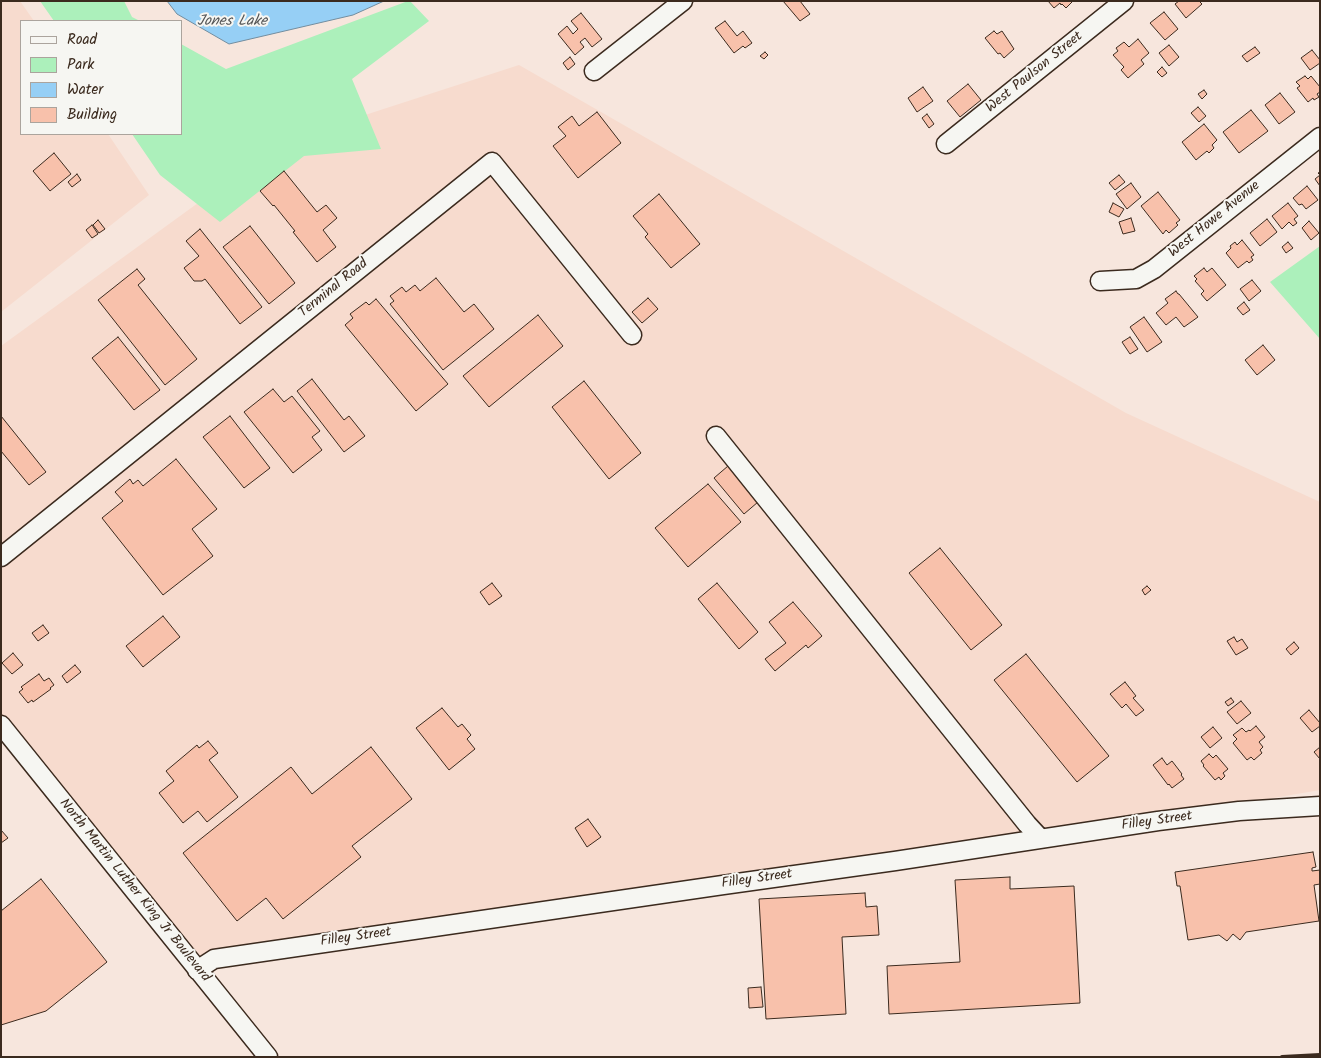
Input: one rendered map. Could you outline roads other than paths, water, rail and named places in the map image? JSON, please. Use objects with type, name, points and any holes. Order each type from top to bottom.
[{"type":"street","points":[[594,71],[682,1]]},
{"type":"street","name":"West Paulson Street","points":[[946,144],[1124,1]]},
{"type":"street","name":"West Howe Avenue","points":[[1100,281],[1136,279],[1154,269],[1320,137]]},
{"type":"street","name":"Terminal Road","points":[[1,557],[492,162],[632,335]]},
{"type":"street","points":[[716,436],[1021,817],[1040,838]]},
{"type":"street","name":"North Martin Luther King Jr Boulevard","points":[[1,725],[268,1057]]},
{"type":"street","name":"Filley Street","points":[[197,970],[214,959],[895,861],[1040,838],[1230,812],[1320,806]]},
{"type":"water","name":"Jones Lake","points":[[167,1],[384,1],[353,15],[229,44],[177,14]]},
{"type":"railway","points":[[1282,1057],[1320,1055]]}]
